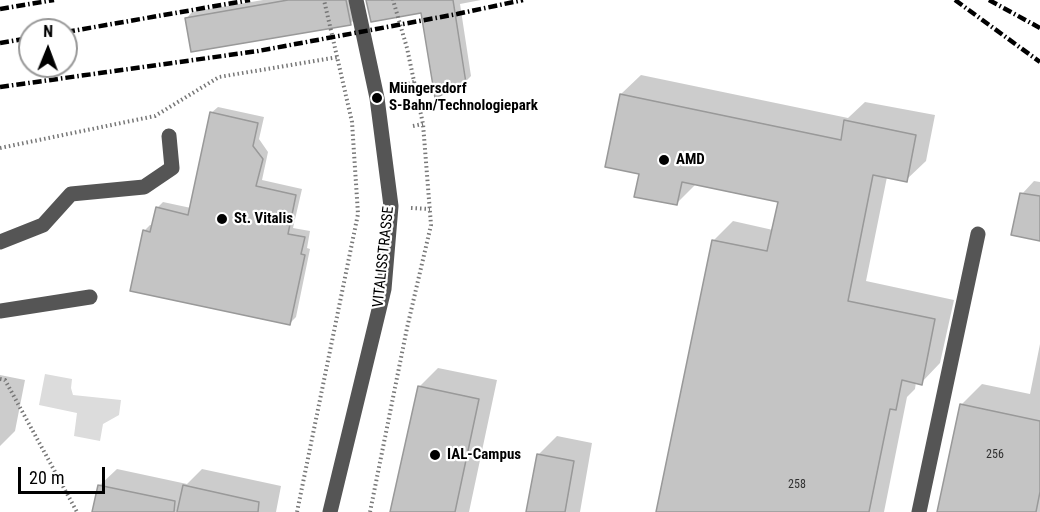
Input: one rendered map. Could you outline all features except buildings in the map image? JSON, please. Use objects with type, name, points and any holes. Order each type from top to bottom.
[{"type":"street","name":"VITALISSTRASSE","points":[[330,512],[384,289],[391,206],[377,98],[356,0]]},
{"type":"street","points":[[0,242],[39,227],[70,194],[144,187],[172,168],[169,136]]},
{"type":"street","points":[[919,512],[978,234]]},
{"type":"street","points":[[0,311],[90,297]]},
{"type":"path","points":[[297,512],[358,214],[352,122],[324,0]]},
{"type":"path","points":[[0,148],[155,116],[219,77],[338,57]]},
{"type":"path","points":[[404,85],[414,82]]},
{"type":"path","points":[[413,126],[423,124]]},
{"type":"path","points":[[0,379],[4,380],[77,512]]},
{"type":"shaded area","points":[[45,374],[72,379],[73,395],[121,400],[119,415],[103,424],[100,441],[74,436],[77,413],[39,405]]},
{"type":"railway","points":[[0,9],[54,0]]},
{"type":"railway","points":[[78,30],[250,0]]},
{"type":"railway","points":[[0,87],[258,51],[523,0]]},
{"type":"railway","points":[[955,0],[1040,62]]},
{"type":"railway","points":[[989,0],[1040,28]]},
{"type":"railway","points":[[0,43],[18,40]]},
{"type":"place","name":"Müngersdorf S-Bahn/Technologiepark","points":[[377,98]]},
{"type":"place","name":"AMD","points":[[664,160]]},
{"type":"place","name":"St. Vitalis","points":[[222,219]]},
{"type":"place","name":"IAL-Campus","points":[[435,455]]}]
